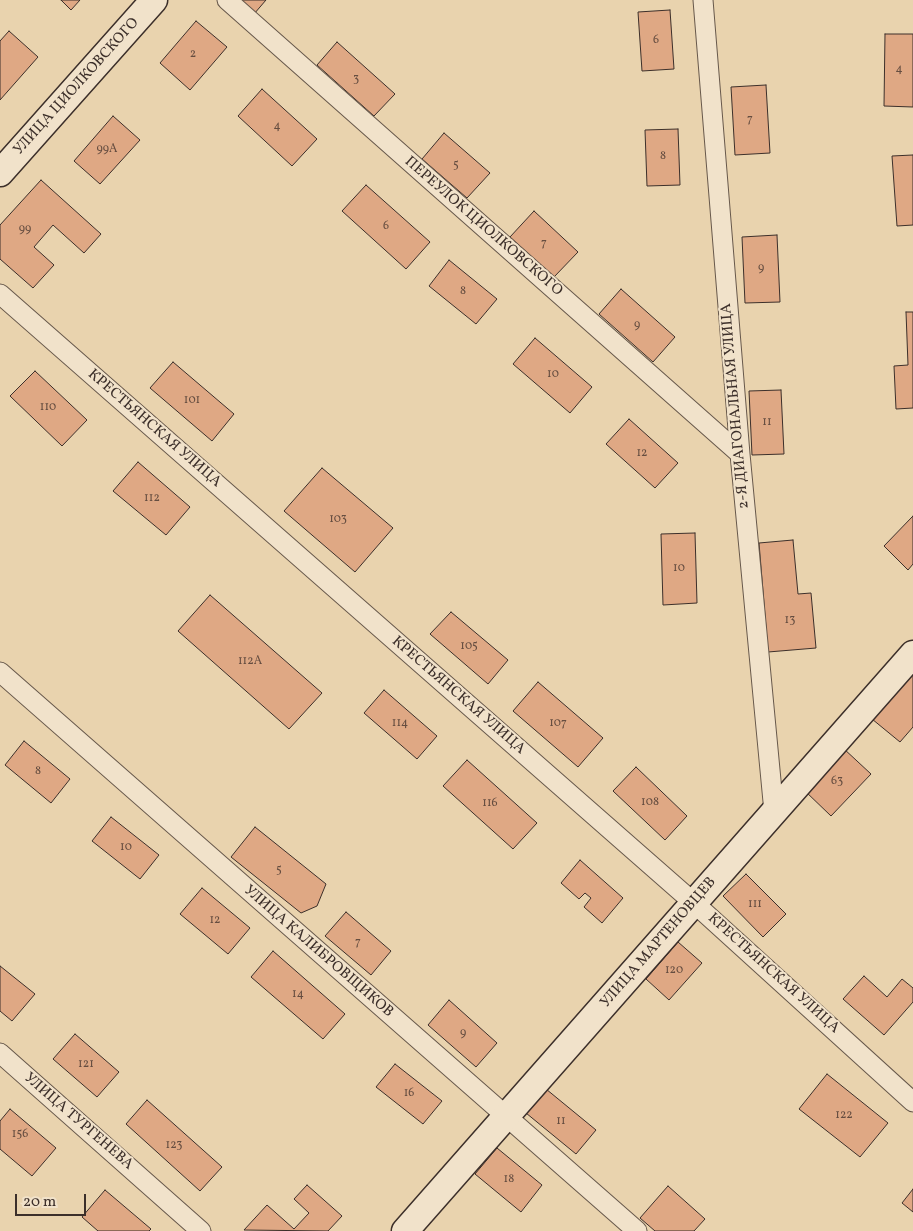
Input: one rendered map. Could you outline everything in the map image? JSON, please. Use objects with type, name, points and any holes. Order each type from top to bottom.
[{"type":"street","name":"УЛИЦА ЦИОЛКОВСКОГО","points":[[0,173],[154,0]]},
{"type":"street","name":"ПЕРЕУЛОК ЦИОЛКОВСКОГО","points":[[226,0],[740,454]]},
{"type":"street","name":"2-Я ДИАГОНАЛЬНАЯ УЛИЦА","points":[[703,0],[740,454],[774,812]]},
{"type":"street","name":"КРЕСТЬЯНСКАЯ УЛИЦА","points":[[0,294],[694,902],[910,1094]]},
{"type":"street","name":"УЛИЦА МАРТЕНОВЦЕВ","points":[[405,1231],[913,654]]},
{"type":"street","name":"УЛИЦА КАЛИБРОВЩИКОВ","points":[[0,672],[637,1231]]},
{"type":"street","name":"УЛИЦА ТУРГЕНЕВА","points":[[0,1053],[202,1231]]},
{"type":"building","points":[[61,0],[80,0],[71,10]]},
{"type":"building","points":[[238,0],[266,0],[254,14]]},
{"type":"building","points":[[670,10],[674,69],[642,71],[638,12]]},
{"type":"building","points":[[196,21],[227,47],[190,90],[160,63]]},
{"type":"building","points":[[9,31],[38,57],[0,100],[0,41]]},
{"type":"building","points":[[885,34],[913,34],[913,107],[884,106]]},
{"type":"building","points":[[337,42],[395,94],[374,116],[317,65]]},
{"type":"building","points":[[766,85],[770,153],[735,155],[731,87]]},
{"type":"building","points":[[262,89],[317,139],[292,166],[238,116]]},
{"type":"building","points":[[113,116],[140,140],[100,184],[74,161]]},
{"type":"building","points":[[678,129],[680,185],[647,186],[645,130]]},
{"type":"building","points":[[444,133],[490,173],[467,198],[422,159]]},
{"type":"building","points":[[913,155],[913,225],[897,226],[892,156]]},
{"type":"building","points":[[41,180],[101,234],[84,253],[53,225],[34,247],[54,265],[33,288],[0,259],[0,225]]},
{"type":"building","points":[[366,185],[430,242],[406,269],[342,211]]},
{"type":"building","points":[[534,211],[578,252],[554,277],[510,237]]},
{"type":"building","points":[[777,235],[780,302],[745,303],[742,237]]},
{"type":"building","points":[[449,260],[497,299],[476,324],[429,286]]},
{"type":"building","points":[[621,289],[675,337],[653,362],[599,314]]},
{"type":"building","points":[[906,312],[913,312],[913,408],[896,409],[894,366],[908,365]]},
{"type":"building","points":[[535,338],[592,387],[570,413],[513,364]]},
{"type":"building","points":[[173,362],[234,414],[212,441],[150,388]]},
{"type":"building","points":[[35,371],[87,420],[62,446],[10,396]]},
{"type":"building","points":[[781,390],[784,454],[752,455],[749,391]]},
{"type":"building","points":[[629,419],[678,463],[655,488],[606,444]]},
{"type":"building","points":[[138,462],[190,507],[166,535],[113,491]]},
{"type":"building","points":[[322,468],[393,528],[355,572],[284,511]]},
{"type":"building","points":[[913,516],[913,564],[908,570],[884,546]]},
{"type":"building","points":[[695,533],[697,603],[663,605],[661,534]]},
{"type":"building","points":[[793,540],[798,594],[811,593],[816,648],[768,652],[759,543]]},
{"type":"building","points":[[210,595],[322,693],[289,729],[178,631]]},
{"type":"building","points":[[451,612],[508,660],[488,684],[430,634]]},
{"type":"building","points":[[913,672],[913,727],[900,742],[872,719]]},
{"type":"building","points":[[538,682],[603,738],[578,767],[513,711]]},
{"type":"building","points":[[384,690],[437,736],[417,759],[364,713]]},
{"type":"building","points":[[24,741],[70,779],[51,803],[5,765]]},
{"type":"building","points":[[843,748],[871,774],[831,816],[804,790]]},
{"type":"building","points":[[467,760],[537,823],[513,849],[443,786]]},
{"type":"building","points":[[636,767],[687,816],[665,840],[613,791]]},
{"type":"building","points":[[111,817],[159,855],[140,879],[92,841]]},
{"type":"building","points":[[255,827],[326,884],[317,906],[301,913],[231,857]]},
{"type":"building","points":[[580,860],[623,898],[602,923],[584,907],[591,898],[585,893],[579,899],[561,883]]},
{"type":"building","points":[[746,874],[786,914],[763,937],[723,896]]},
{"type":"building","points":[[202,888],[250,928],[228,954],[180,914]]},
{"type":"building","points":[[346,912],[391,951],[371,975],[325,936]]},
{"type":"building","points":[[678,942],[702,963],[669,1000],[646,979]]},
{"type":"building","points":[[273,951],[345,1014],[323,1039],[251,977]]},
{"type":"building","points":[[0,966],[35,994],[12,1021],[0,1011]]},
{"type":"building","points":[[864,976],[887,997],[902,979],[913,988],[913,1002],[884,1035],[843,999]]},
{"type":"building","points":[[449,1000],[497,1043],[476,1067],[428,1025]]},
{"type":"building","points":[[75,1034],[119,1072],[97,1097],[53,1059]]},
{"type":"building","points":[[395,1064],[442,1101],[423,1124],[376,1087]]},
{"type":"building","points":[[827,1074],[888,1123],[860,1157],[799,1109]]},
{"type":"building","points":[[546,1089],[596,1130],[576,1154],[526,1113]]},
{"type":"building","points":[[147,1100],[222,1167],[200,1191],[126,1124]]},
{"type":"building","points":[[10,1109],[56,1148],[32,1176],[0,1149],[0,1121]]},
{"type":"building","points":[[497,1148],[542,1185],[521,1212],[475,1174]]},
{"type":"building","points":[[307,1185],[342,1216],[328,1231],[244,1230],[267,1205],[294,1229],[309,1213],[294,1199]]},
{"type":"building","points":[[668,1186],[705,1219],[694,1231],[655,1231],[640,1218]]},
{"type":"building","points":[[913,1189],[913,1212],[902,1203]]},
{"type":"building","points":[[105,1190],[151,1229],[149,1231],[98,1231],[82,1217]]}]
